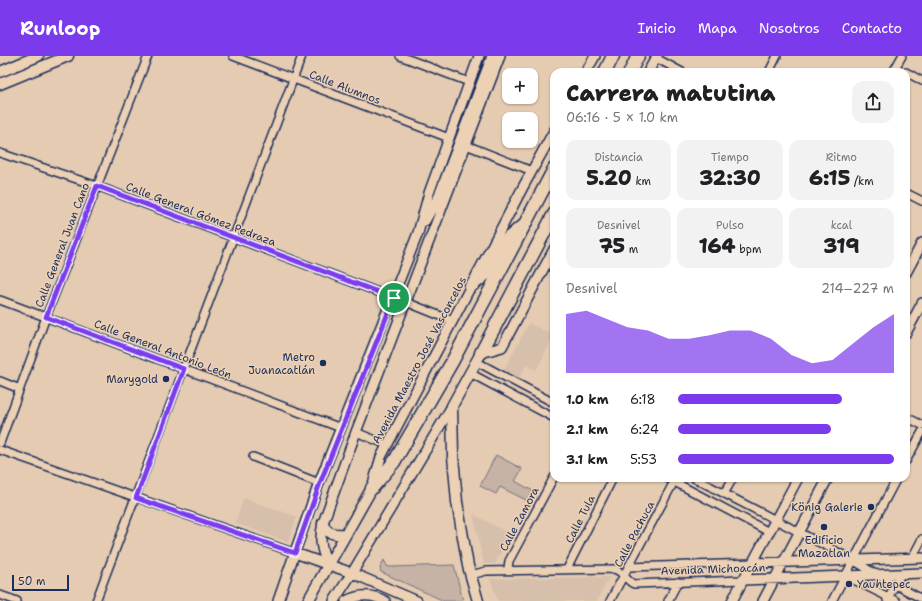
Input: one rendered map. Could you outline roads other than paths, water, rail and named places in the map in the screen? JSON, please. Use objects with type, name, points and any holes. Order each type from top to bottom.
[{"type":"highway","points":[[607,68],[613,56]]},
{"type":"highway","points":[[632,68],[638,56]]},
{"type":"highway","points":[[372,488],[394,462],[452,362],[550,177]]},
{"type":"highway","points":[[479,357],[550,222]]},
{"type":"highway","points":[[471,286],[488,272],[506,240],[525,224]]},
{"type":"main road","points":[[1,71],[38,56]]},
{"type":"main road","points":[[1,86],[68,56]]},
{"type":"main road","points":[[478,601],[462,537],[453,450],[452,406],[479,357]]},
{"type":"main road","name":"Avenida Maestro José Vasconcelos","points":[[308,601],[372,488]]},
{"type":"main road","points":[[323,523],[326,530],[332,534],[346,534]]},
{"type":"street","name":"Calle General Juan Cano","points":[[0,443],[46,317],[148,56]]},
{"type":"street","name":"Calle Alumnos","points":[[233,56],[449,138]]},
{"type":"street","points":[[96,601],[302,56]]},
{"type":"street","points":[[400,56],[469,82]]},
{"type":"street","points":[[278,601],[320,483],[394,298],[418,233],[429,193],[479,56]]},
{"type":"street","points":[[418,233],[438,198],[492,56]]},
{"type":"street","points":[[328,564],[320,544],[323,523],[356,432],[500,56]]},
{"type":"street","points":[[588,68],[595,56]]},
{"type":"street","points":[[771,68],[777,56]]},
{"type":"street","points":[[895,68],[902,56]]},
{"type":"street","points":[[650,68],[656,57],[675,68]]},
{"type":"street","points":[[1,71],[1,86]]},
{"type":"street","points":[[910,74],[922,81]]},
{"type":"street","name":"Avenida Maestro José Vasconcelos","points":[[372,488],[381,457],[387,444],[550,138]]},
{"type":"street","points":[[466,145],[532,171]]},
{"type":"street","name":"Calle General Gómez Pedraza","points":[[0,153],[97,186],[394,298]]},
{"type":"street","points":[[910,195],[922,201]]},
{"type":"street","points":[[910,266],[922,243]]},
{"type":"street","points":[[479,357],[502,347],[550,257]]},
{"type":"street","name":"Calle General Antonio León","points":[[0,300],[341,428]]},
{"type":"street","points":[[406,302],[453,321]]},
{"type":"street","points":[[910,326],[922,303]]},
{"type":"street","points":[[479,357],[550,401]]},
{"type":"street","points":[[470,373],[550,416]]},
{"type":"street","points":[[0,381],[20,388]]},
{"type":"street","points":[[334,601],[452,406]]},
{"type":"street","points":[[910,419],[922,425]]},
{"type":"street","points":[[356,432],[387,444]]},
{"type":"street","points":[[910,454],[922,432]]},
{"type":"street","points":[[0,450],[328,564],[417,601]]},
{"type":"street","points":[[254,457],[320,483]]},
{"type":"street","name":"Calle Zamora","points":[[511,570],[508,568],[509,561],[551,482]]},
{"type":"street","name":"Calle Tula","points":[[567,569],[612,482]]},
{"type":"street","name":"Calle Pachuca","points":[[610,601],[674,482]]},
{"type":"street","points":[[679,482],[769,532]]},
{"type":"street","points":[[702,482],[853,560],[876,575],[922,599]]},
{"type":"street","points":[[724,494],[731,482]]},
{"type":"street","points":[[732,601],[796,482]]},
{"type":"street","points":[[763,601],[826,482]]},
{"type":"street","points":[[832,601],[895,482]]},
{"type":"street","points":[[912,558],[922,539]]},
{"type":"street","name":"Avenida Michoacán","points":[[629,567],[922,558]]},
{"type":"street","name":"Avenida Michoacán","points":[[471,575],[486,571],[614,569],[618,570],[634,584],[922,573]]},
{"type":"street","points":[[888,599],[901,574]]},
{"type":"street","points":[[846,576],[888,599],[896,601]]},
{"type":"street","points":[[668,601],[678,582]]},
{"type":"street","points":[[0,595],[17,601]]},
{"type":"street","points":[[346,601],[358,596],[366,595],[385,601]]},
{"type":"place","name":"Metro Juanacatlán","points":[[323,363]]},
{"type":"place","name":"Marygold","points":[[166,379]]},
{"type":"place","name":"König Galerie","points":[[871,507]]},
{"type":"place","name":"Edificio Mazatlan","points":[[824,527]]},
{"type":"place","name":"Yauhtepec","points":[[849,584]]}]
